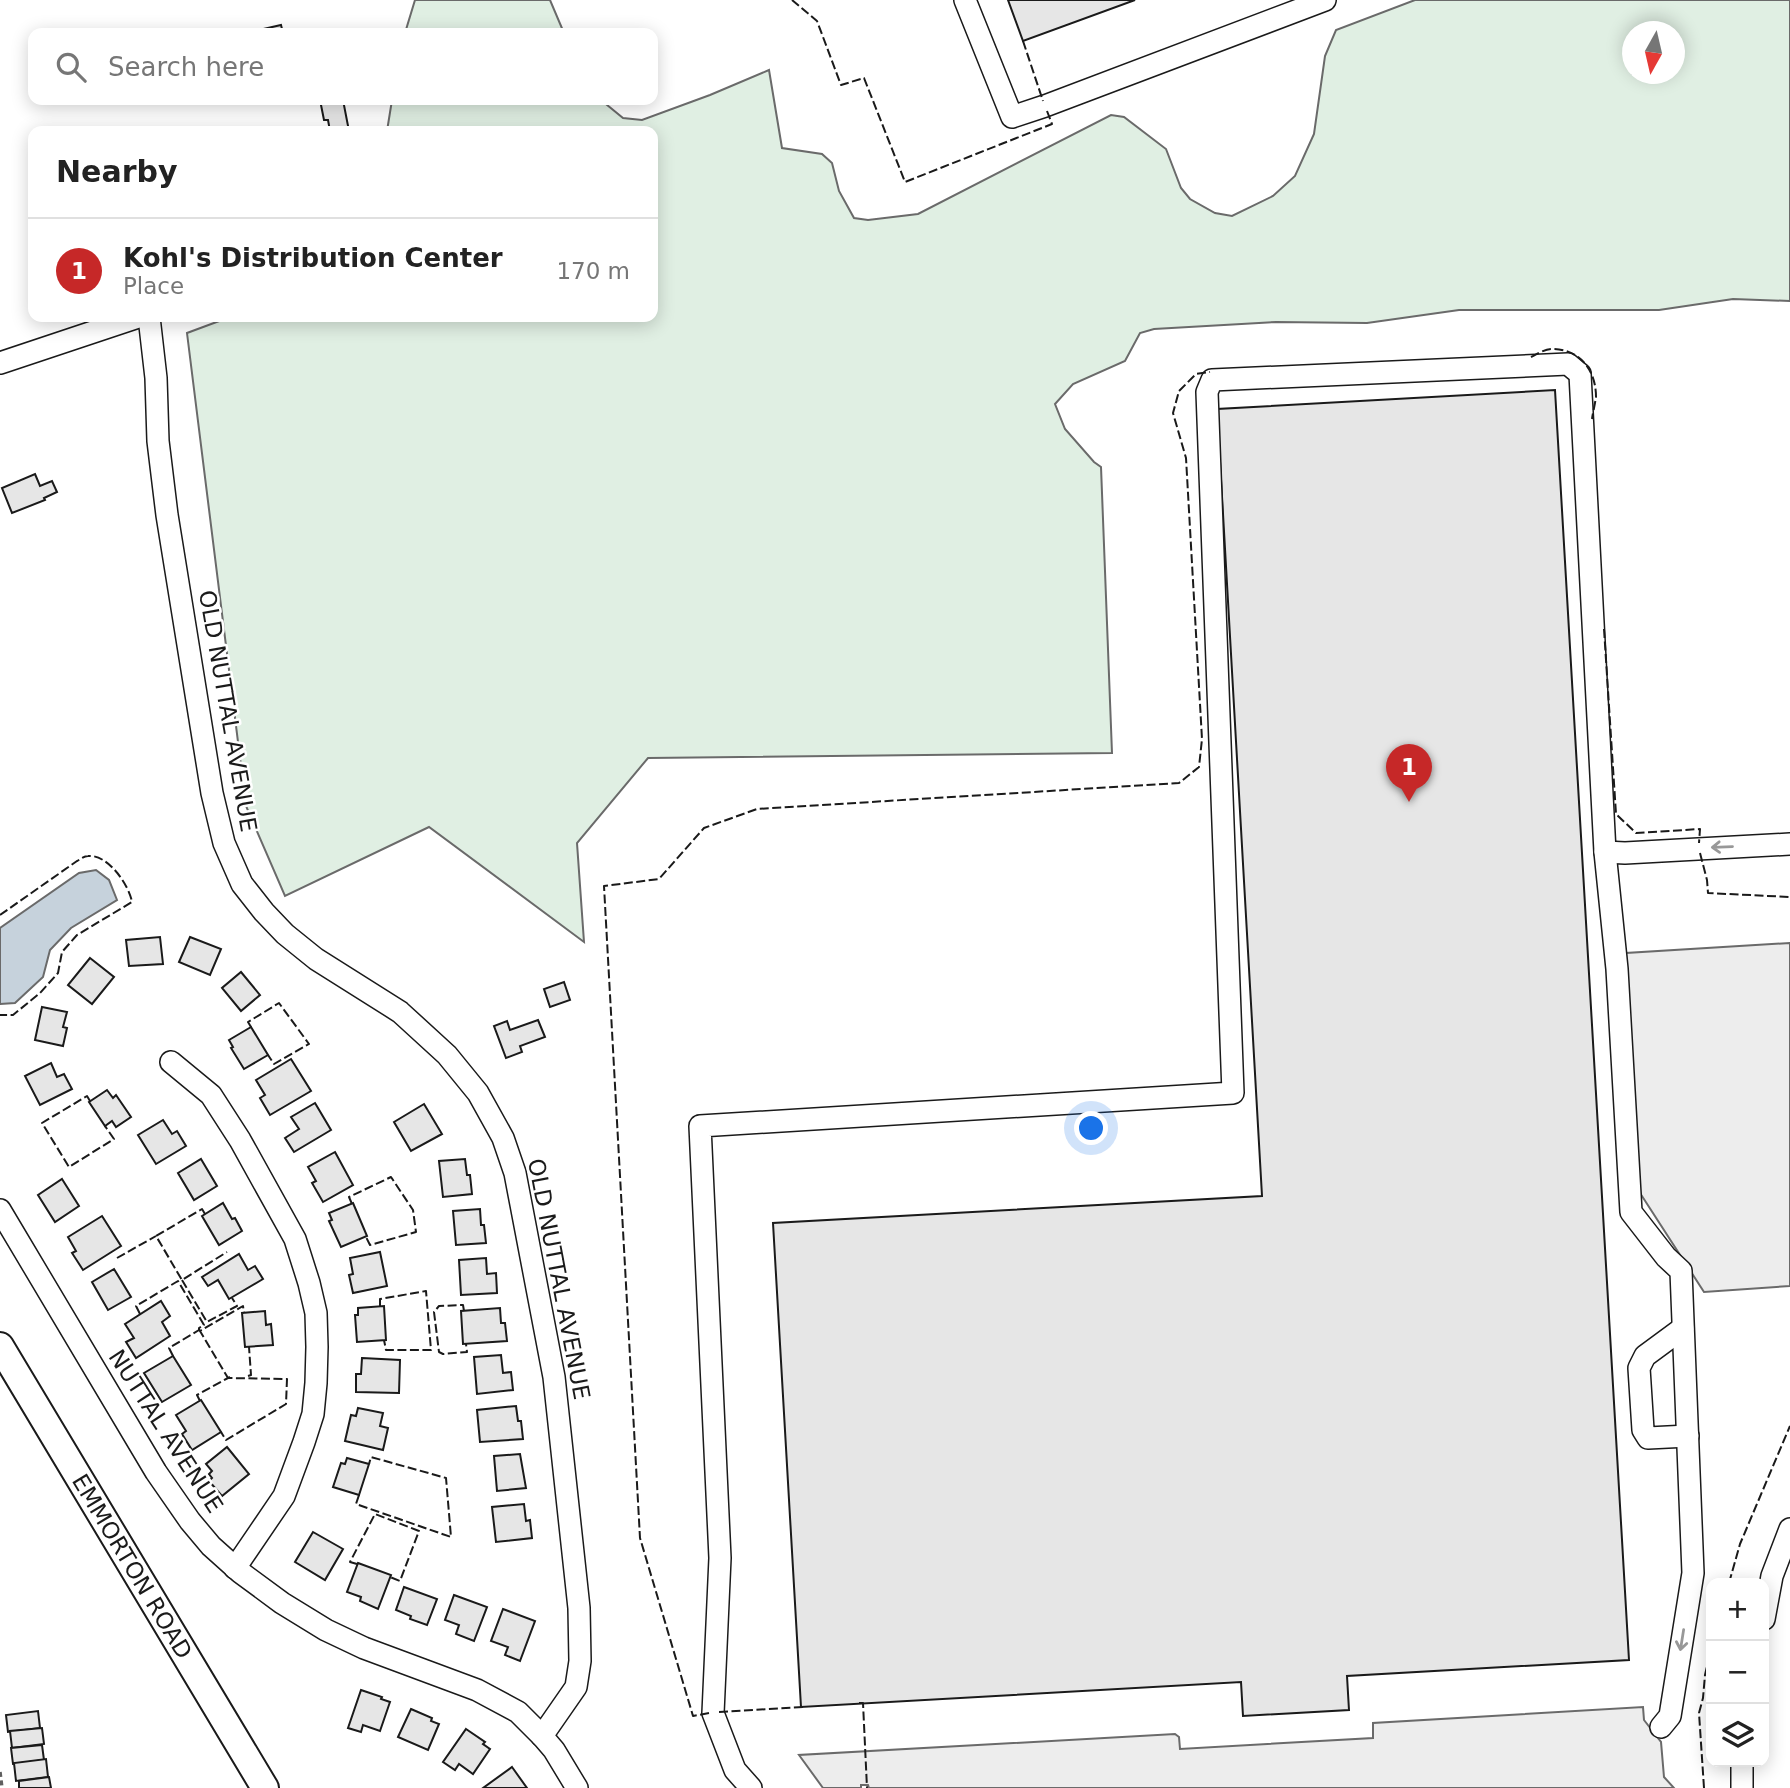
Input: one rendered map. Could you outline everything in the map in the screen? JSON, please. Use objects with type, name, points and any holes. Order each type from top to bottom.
[{"type":"main road","name":"EMMORTON ROAD","points":[[0,1346],[265,1788]]},
{"type":"street","points":[[965,0],[1012,117],[1325,0]]},
{"type":"street","points":[[0,363],[123,322]]},
{"type":"street","name":"OLD NUTTAL AVENUE","points":[[150,322],[156,378],[158,441],[166,502],[212,793],[224,843],[242,884],[285,934],[316,959],[400,1012],[447,1055],[478,1093],[503,1138],[514,1172],[554,1377],[579,1608],[580,1661],[576,1687],[542,1735]]},
{"type":"street","points":[[751,1788],[735,1770],[713,1713],[720,1558],[700,1126],[1233,1093],[1207,392],[1212,380],[1569,364],[1580,374],[1605,852],[1617,969],[1631,1212],[1666,1257],[1681,1271],[1693,1573],[1670,1716],[1661,1727]]},
{"type":"street","points":[[1605,852],[1790,844]]},
{"type":"street","points":[[171,1062],[211,1095],[240,1140],[295,1238],[316,1313],[313,1414],[284,1496],[235,1568]]},
{"type":"street","name":"NUTTAL AVENUE","points":[[0,1210],[156,1472],[204,1538],[235,1568],[282,1603],[326,1630],[364,1648],[477,1690],[518,1712],[554,1749],[577,1788]]},
{"type":"street","points":[[1683,1328],[1645,1356],[1639,1368],[1643,1430],[1648,1438],[1688,1436]]},
{"type":"street","points":[[1769,1592],[1772,1576],[1790,1530]]},
{"type":"street","points":[[1742,1767],[1742,1788]]},
{"type":"path","points":[[0,1772],[2,1788]]},
{"type":"green space","points":[[415,0],[550,0],[562,28],[407,28]]},
{"type":"green space","points":[[1415,0],[1790,0],[1790,301],[1733,299],[1659,310],[1459,310],[1367,323],[1276,322],[1154,329],[1140,333],[1125,361],[1073,384],[1055,404],[1065,429],[1101,467],[1112,753],[648,758],[577,843],[584,942],[429,827],[285,896],[246,806],[187,333],[217,322],[658,322],[658,126],[388,126],[391,105],[607,105],[623,118],[642,120],[769,70],[782,148],[822,154],[832,163],[839,191],[854,218],[868,220],[918,214],[1111,115],[1124,117],[1166,149],[1181,188],[1190,199],[1215,213],[1232,216],[1273,196],[1295,176],[1314,134],[1325,56],[1336,30]]},
{"type":"shaded area","points":[[96,870],[109,880],[117,900],[71,928],[50,950],[43,977],[15,1003],[0,1004],[0,928],[79,873]]},
{"type":"shaded area","points":[[1790,943],[1790,1286],[1704,1292],[1640,1193],[1626,953]]},
{"type":"shaded area","points":[[1643,1707],[1644,1720],[1661,1742],[1664,1777],[1674,1788],[869,1788],[868,1785],[861,1785],[861,1788],[823,1788],[799,1755],[1175,1734],[1179,1737],[1180,1749],[1373,1738],[1373,1723]]},
{"type":"building","points":[[1008,0],[1135,0],[1023,41]]},
{"type":"building","points":[[321,105],[344,105],[348,126],[329,126],[328,120],[324,120]]},
{"type":"building","points":[[1555,390],[1629,1660],[1347,1676],[1349,1710],[1243,1716],[1241,1682],[801,1707],[773,1223],[1262,1196],[1217,409]]},
{"type":"building","points":[[35,474],[40,486],[52,481],[57,492],[44,498],[45,500],[12,513],[2,488]]},
{"type":"building","points":[[160,937],[163,964],[129,966],[126,940]]},
{"type":"building","points":[[190,937],[221,949],[210,975],[179,962]]},
{"type":"building","points":[[90,958],[114,977],[92,1004],[68,985]]},
{"type":"building","points":[[241,972],[260,995],[241,1011],[222,988]]},
{"type":"building","points":[[564,982],[570,1000],[550,1007],[544,989]]},
{"type":"building","points":[[42,1007],[67,1012],[63,1027],[67,1028],[63,1046],[35,1040]]},
{"type":"building","points":[[538,1020],[545,1037],[520,1046],[522,1052],[506,1058],[494,1026],[507,1021],[510,1030]]},
{"type":"building","points":[[251,1027],[268,1055],[244,1069],[229,1040]]},
{"type":"building","points":[[291,1059],[311,1091],[270,1115],[260,1098],[265,1095],[256,1080]]},
{"type":"building","points":[[51,1063],[57,1077],[64,1074],[72,1089],[40,1105],[25,1076]]},
{"type":"building","points":[[107,1090],[113,1098],[116,1095],[131,1117],[116,1127],[112,1121],[105,1126],[89,1102]]},
{"type":"building","points":[[315,1103],[331,1130],[294,1152],[285,1138],[299,1129],[291,1117]]},
{"type":"building","points":[[424,1104],[442,1134],[411,1151],[394,1122]]},
{"type":"building","points":[[163,1120],[172,1134],[177,1131],[186,1146],[156,1164],[138,1135]]},
{"type":"building","points":[[335,1152],[353,1185],[323,1202],[312,1183],[316,1181],[308,1167]]},
{"type":"building","points":[[201,1159],[217,1186],[194,1200],[178,1173]]},
{"type":"building","points":[[465,1159],[472,1194],[443,1197],[439,1161]]},
{"type":"building","points":[[62,1179],[79,1206],[55,1222],[38,1195]]},
{"type":"building","points":[[223,1203],[242,1231],[219,1245],[202,1216]]},
{"type":"building","points":[[353,1203],[367,1236],[341,1247],[329,1221],[332,1220],[329,1213]]},
{"type":"building","points":[[480,1209],[486,1243],[456,1245],[453,1211]]},
{"type":"building","points":[[102,1216],[121,1246],[83,1270],[72,1253],[76,1251],[68,1237]]},
{"type":"building","points":[[380,1252],[387,1286],[353,1293],[349,1275],[353,1274],[350,1258]]},
{"type":"building","points":[[239,1254],[248,1270],[255,1266],[263,1279],[229,1299],[218,1280],[208,1286],[202,1277]]},
{"type":"building","points":[[486,1258],[487,1274],[496,1273],[497,1293],[461,1295],[459,1260]]},
{"type":"building","points":[[114,1269],[131,1297],[108,1310],[92,1282]]},
{"type":"building","points":[[161,1301],[170,1316],[162,1322],[170,1336],[136,1358],[126,1342],[134,1338],[125,1324]]},
{"type":"building","points":[[384,1306],[386,1340],[357,1342],[355,1315],[358,1315],[358,1308]]},
{"type":"building","points":[[500,1308],[501,1323],[505,1323],[507,1341],[463,1344],[461,1311]]},
{"type":"building","points":[[265,1311],[266,1325],[271,1324],[273,1345],[245,1347],[242,1313]]},
{"type":"building","points":[[501,1355],[503,1373],[511,1372],[513,1390],[477,1394],[474,1357]]},
{"type":"building","points":[[173,1356],[191,1385],[162,1402],[144,1373]]},
{"type":"building","points":[[362,1358],[400,1360],[399,1393],[356,1392],[356,1374],[361,1374]]},
{"type":"building","points":[[201,1400],[221,1432],[192,1450],[182,1434],[186,1431],[176,1415]]},
{"type":"building","points":[[516,1406],[523,1439],[480,1442],[477,1410]]},
{"type":"building","points":[[358,1408],[383,1413],[380,1426],[388,1428],[383,1450],[345,1441],[351,1415],[356,1416]]},
{"type":"building","points":[[227,1447],[249,1474],[222,1496],[209,1481],[212,1471],[206,1464]]},
{"type":"building","points":[[520,1454],[526,1488],[497,1491],[494,1456]]},
{"type":"building","points":[[347,1458],[369,1464],[359,1495],[333,1487],[341,1463],[345,1464]]},
{"type":"building","points":[[524,1504],[526,1521],[530,1520],[532,1538],[496,1542],[492,1507]]},
{"type":"building","points":[[313,1532],[343,1549],[325,1580],[295,1562]]},
{"type":"building","points":[[358,1563],[391,1575],[378,1609],[360,1601],[361,1597],[347,1592]]},
{"type":"building","points":[[404,1587],[437,1599],[427,1625],[396,1610]]},
{"type":"building","points":[[454,1595],[487,1607],[474,1641],[456,1634],[459,1625],[445,1620]]},
{"type":"building","points":[[503,1609],[535,1621],[520,1661],[505,1655],[508,1647],[491,1641]]},
{"type":"building","points":[[361,1690],[390,1702],[380,1731],[363,1725],[361,1732],[348,1728]]},
{"type":"building","points":[[411,1709],[439,1724],[428,1750],[398,1737]]},
{"type":"building","points":[[38,1711],[40,1728],[8,1732],[6,1715]]},
{"type":"building","points":[[42,1728],[44,1744],[12,1748],[10,1731]]},
{"type":"building","points":[[466,1729],[485,1742],[483,1744],[490,1749],[473,1774],[459,1764],[455,1770],[443,1762]]},
{"type":"building","points":[[42,1745],[44,1760],[13,1764],[11,1748]]},
{"type":"building","points":[[46,1759],[48,1777],[16,1781],[14,1763]]},
{"type":"building","points":[[512,1767],[527,1788],[483,1788]]},
{"type":"building","points":[[49,1777],[51,1788],[19,1788],[19,1781]]},
{"type":"fence","points":[[792,0],[817,21],[841,85],[864,78],[905,182],[1052,124],[1047,111]]},
{"type":"fence","points":[[1023,41],[1043,101]]},
{"type":"fence","points":[[1531,357],[1547,350],[1562,350],[1578,357],[1584,363],[1595,387],[1592,419]]},
{"type":"fence","points":[[709,1713],[693,1716],[640,1538],[604,886],[659,879],[704,828],[757,809],[1179,783],[1199,767],[1202,739],[1186,458],[1173,413],[1179,391],[1196,374],[1210,372]]},
{"type":"fence","points":[[1604,629],[1616,814],[1636,833],[1700,829],[1699,843]]},
{"type":"fence","points":[[1700,853],[1708,893],[1790,897]]},
{"type":"fence","points":[[0,915],[87,856],[96,857],[110,865],[127,887],[132,902],[77,935],[62,952],[58,973],[40,993],[13,1015],[0,1015]]},
{"type":"fence","points":[[251,1027],[248,1022],[279,1003],[309,1044],[274,1064],[268,1055]]},
{"type":"fence","points":[[90,1101],[87,1096],[42,1123],[69,1167],[114,1139],[105,1126]]},
{"type":"fence","points":[[352,1204],[349,1197],[391,1177],[413,1210],[416,1232],[370,1245],[366,1237]]},
{"type":"fence","points":[[205,1214],[202,1209],[156,1236],[182,1280],[227,1252]]},
{"type":"fence","points":[[117,1258],[156,1236]]},
{"type":"fence","points":[[182,1280],[207,1322],[237,1306],[232,1298]]},
{"type":"fence","points":[[140,1314],[136,1306],[178,1281],[204,1325],[199,1330]]},
{"type":"fence","points":[[380,1306],[380,1299],[426,1291],[431,1350],[386,1350],[384,1340]]},
{"type":"fence","points":[[464,1311],[463,1305],[439,1306],[434,1312],[439,1352],[467,1352],[466,1344]]},
{"type":"fence","points":[[230,1377],[228,1378],[200,1331],[243,1306],[244,1313]]},
{"type":"fence","points":[[173,1356],[169,1348],[200,1331]]},
{"type":"fence","points":[[248,1376],[251,1375],[249,1347]]},
{"type":"fence","points":[[200,1401],[197,1395],[228,1378],[287,1379],[286,1404],[226,1440],[221,1432]]},
{"type":"fence","points":[[1730,1578],[1740,1544],[1790,1426]]},
{"type":"fence","points":[[359,1495],[356,1504],[451,1537],[446,1478],[371,1457],[369,1464]]},
{"type":"fence","points":[[357,1564],[350,1562],[375,1514],[419,1531],[400,1581],[390,1577]]},
{"type":"fence","points":[[1704,1788],[1699,1713],[1706,1671]]},
{"type":"fence","points":[[859,1703],[863,1703],[867,1788]]},
{"type":"fence","points":[[719,1712],[803,1707]]},
{"type":"place","name":"Kohl's Distribution Center","points":[[1409,802]]}]
